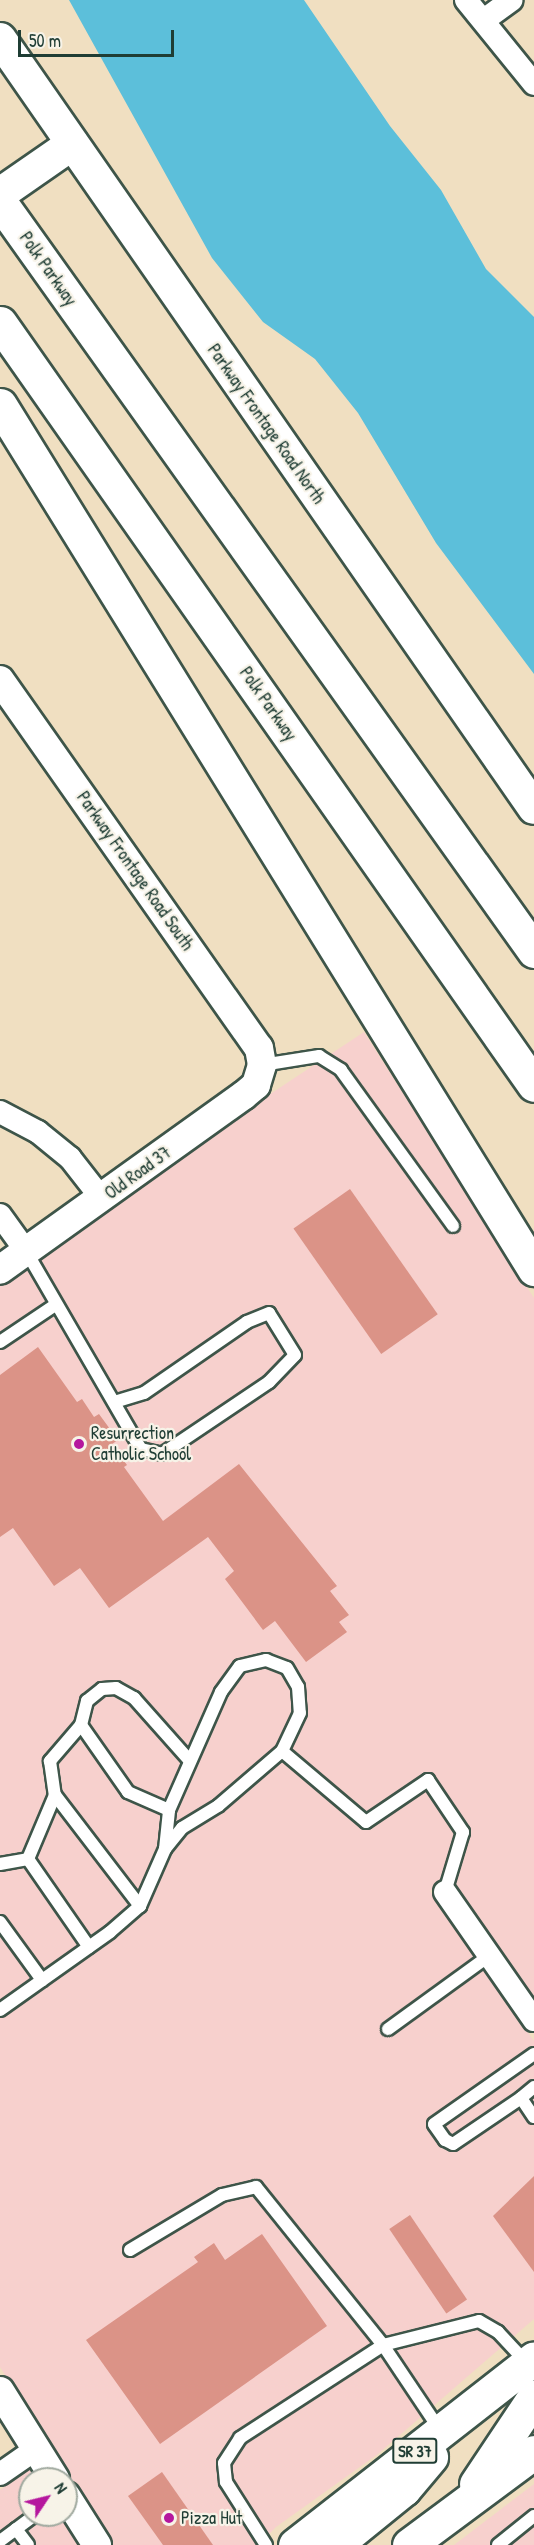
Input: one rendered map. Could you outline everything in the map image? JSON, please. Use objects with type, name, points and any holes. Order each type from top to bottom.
[{"type":"main road","name":"Parkway Frontage Road North","points":[[0,39],[534,808]]},
{"type":"main road","points":[[0,195],[72,144]]},
{"type":"main road","name":"Polk Parkway","points":[[0,202],[534,951]]},
{"type":"main road","name":"Polk Parkway","points":[[0,323],[534,1085]]},
{"type":"main road","points":[[0,405],[534,1269]]},
{"type":"main road","name":"SR 37","points":[[295,2545],[530,2360]]},
{"type":"main road","points":[[464,2503],[534,2397]]},
{"type":"main road","points":[[335,2545],[404,2489],[469,2408]]},
{"type":"main road","points":[[409,2545],[534,2452]]},
{"type":"street","points":[[466,0],[534,84]]},
{"type":"street","points":[[484,20],[512,0]]},
{"type":"street","name":"Parkway Frontage Road South","points":[[0,680],[259,1048],[262,1065]]},
{"type":"street","name":"Old Road 37","points":[[0,1270],[244,1095],[256,1085],[262,1065]]},
{"type":"street","points":[[0,1112],[38,1132],[70,1158],[102,1199]]},
{"type":"street","points":[[0,1215],[26,1251]]},
{"type":"street","points":[[445,1892],[534,2020]]},
{"type":"street","points":[[0,2391],[47,2467]]},
{"type":"street","points":[[0,2474],[36,2449]]},
{"type":"street","points":[[78,2515],[97,2545]]},
{"type":"lane","points":[[262,1065],[319,1056],[341,1070],[453,1226]]},
{"type":"lane","points":[[26,1251],[55,1305],[141,1449],[162,1454],[269,1382],[295,1355],[269,1313],[247,1322],[144,1393],[114,1402]]},
{"type":"lane","points":[[0,1342],[55,1305]]},
{"type":"lane","points":[[0,2010],[89,1947],[140,1906],[165,1849],[182,1828],[218,1806],[282,1751],[300,1713],[298,1687],[287,1668],[266,1660],[240,1666],[221,1692],[169,1810],[165,1849]]},
{"type":"lane","points":[[140,1906],[55,1795],[50,1761],[81,1725],[87,1701],[102,1689],[116,1688],[134,1698],[190,1761]]},
{"type":"lane","points":[[81,1725],[128,1792],[169,1810]]},
{"type":"lane","points":[[282,1751],[366,1822],[428,1780],[463,1832],[445,1892]]},
{"type":"lane","points":[[28,1859],[55,1795]]},
{"type":"lane","points":[[0,1864],[28,1859]]},
{"type":"lane","points":[[28,1859],[89,1947]]},
{"type":"lane","points":[[0,1922],[42,1980]]},
{"type":"lane","points":[[388,2029],[489,1956]]},
{"type":"lane","points":[[534,2054],[434,2124],[445,2140],[453,2144],[534,2087]]},
{"type":"lane","points":[[521,2098],[534,2117]]},
{"type":"lane","points":[[130,2250],[212,2200],[256,2187],[382,2345],[441,2431]]},
{"type":"lane","points":[[266,2545],[226,2482],[224,2463],[240,2438],[382,2345],[479,2321],[498,2332],[530,2360]]},
{"type":"lane","points":[[504,2543],[534,2516]]},
{"type":"lane","points":[[0,2541],[19,2527]]},
{"type":"lane","points":[[16,2529],[28,2545]]},
{"type":"shaded area","points":[[364,1032],[534,1298],[534,1999],[449,1877],[430,1891],[534,2041],[534,2319],[378,2454],[276,2527],[258,2545],[111,2545],[78,2492],[78,2467],[62,2467],[0,2367],[0,1283],[213,1132]]},
{"type":"shaded area","points":[[18,2477],[18,2527],[71,2527],[82,2545],[0,2545],[0,2490]]},
{"type":"shaded area","points":[[534,2484],[534,2545],[454,2545]]},
{"type":"water","points":[[69,0],[304,0],[390,126],[441,190],[486,269],[534,317],[534,674],[436,543],[358,413],[315,359],[263,322],[212,258]]},
{"type":"building","points":[[350,1189],[438,1314],[381,1354],[293,1229]]},
{"type":"building","points":[[38,1347],[77,1402],[82,1399],[94,1417],[99,1414],[118,1440],[112,1444],[127,1465],[124,1467],[163,1521],[239,1464],[337,1586],[330,1591],[349,1615],[339,1622],[347,1632],[306,1662],[275,1621],[263,1630],[225,1579],[234,1571],[208,1537],[109,1608],[80,1568],[54,1586],[13,1528],[0,1537],[0,1375]]},
{"type":"building","points":[[534,2176],[534,2272],[493,2216]]},
{"type":"building","points":[[410,2215],[467,2300],[446,2314],[389,2229]]},
{"type":"building","points":[[262,2234],[327,2326],[160,2444],[86,2340],[198,2262],[194,2257],[214,2243],[225,2260]]},
{"type":"building","name":"Pizza Hut","points":[[162,2472],[213,2545],[163,2545],[128,2496]]},
{"type":"place","name":"Resurrection Catholic School","points":[[79,1444]]},
{"type":"place","name":"Pizza Hut","points":[[169,2518]]}]
